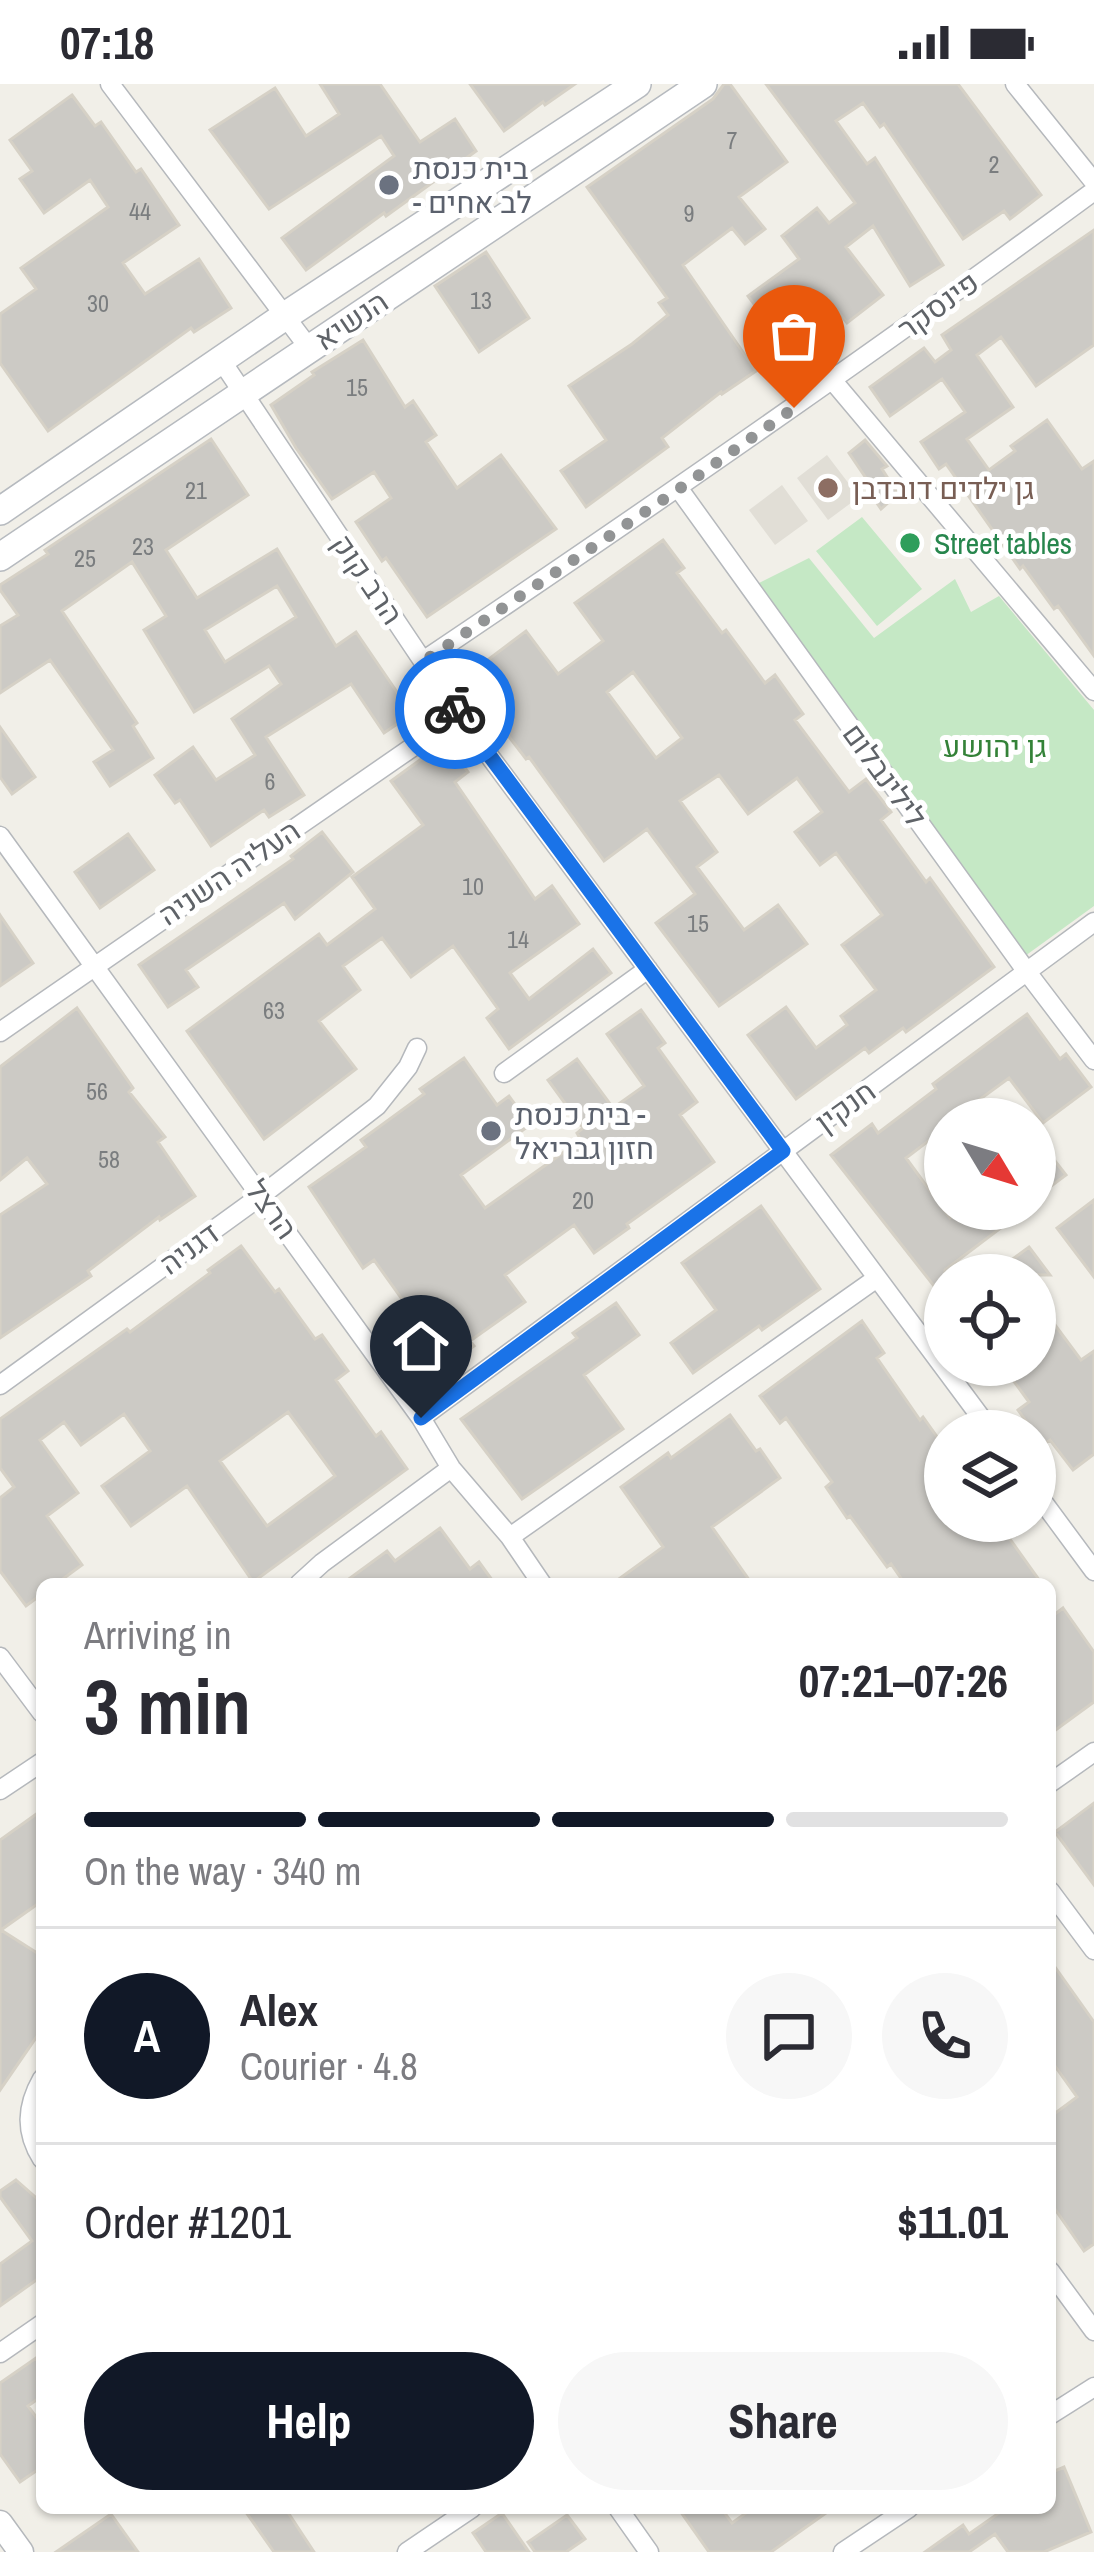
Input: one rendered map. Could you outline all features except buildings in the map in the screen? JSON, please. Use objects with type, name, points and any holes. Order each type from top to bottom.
[{"type":"main road","name":"הנשיא","points":[[0,511],[637,84]]},
{"type":"main road","name":"הנשיא","points":[[0,557],[703,84]]},
{"type":"street","points":[[110,84],[309,348]]},
{"type":"street","points":[[1015,84],[1094,182]]},
{"type":"street","name":"פינסקר","points":[[424,661],[679,489],[1094,191]]},
{"type":"street","name":"הרב קוק","points":[[221,360],[459,715],[975,1410]]},
{"type":"street","points":[[832,381],[1094,691]]},
{"type":"street","name":"לילינבלום","points":[[679,489],[1094,1060]]},
{"type":"street","name":"העליה השניה","points":[[0,1032],[459,715]]},
{"type":"street","name":"הרצל","points":[[0,836],[262,1195],[421,1418],[451,1468],[538,1578]]},
{"type":"street","name":"חנקין","points":[[421,1418],[1094,922]]},
{"type":"street","points":[[504,1073],[648,969]]},
{"type":"street","name":"דגניה","points":[[0,1385],[377,1106],[417,1048]]},
{"type":"street","points":[[510,1537],[878,1278]]},
{"type":"street","points":[[306,1578],[451,1468]]},
{"type":"street","points":[[1056,1519],[1094,1570]]},
{"type":"street","points":[[0,1657],[36,1705]]},
{"type":"street","points":[[1056,1779],[1094,1752]]},
{"type":"street","points":[[0,1790],[36,1766]]},
{"type":"street","points":[[1056,1899],[1094,1950]]},
{"type":"street","points":[[36,2095],[28,2116],[36,2149]]},
{"type":"street","points":[[1056,2279],[1094,2331]]},
{"type":"street","points":[[0,2353],[36,2328]]},
{"type":"street","points":[[1056,2412],[1094,2386]]},
{"type":"street","points":[[406,2552],[463,2514]]},
{"type":"street","points":[[622,2514],[649,2552]]},
{"type":"street","points":[[843,2552],[900,2514]]},
{"type":"street","points":[[0,2523],[21,2552]]},
{"type":"shaded area","name":"גן ילדים דובדבן","points":[[827,455],[859,497],[828,520],[797,478]]},
{"type":"shaded area","points":[[782,485],[808,521],[775,545],[749,510]]},
{"type":"green space","points":[[862,517],[922,589],[877,626],[816,551]]},
{"type":"green space","name":"גן יהושע","points":[[809,558],[874,638],[955,579],[971,612],[999,596],[1094,710],[1094,906],[1025,956],[757,584]]},
{"type":"way so far","points":[[455,709],[424,661],[794,408]]},
{"type":"place","name":"בית כנסת - לב אחים","points":[[389,185]]},
{"type":"place","name":"גן ילדים דובדבן","points":[[828,488]]},
{"type":"place","name":"Street tables","points":[[910,543]]},
{"type":"place","name":"בית כנסת - חזון גבריאל","points":[[491,1131]]},
{"type":"route","points":[[421,1418],[783,1151],[455,709]]}]
